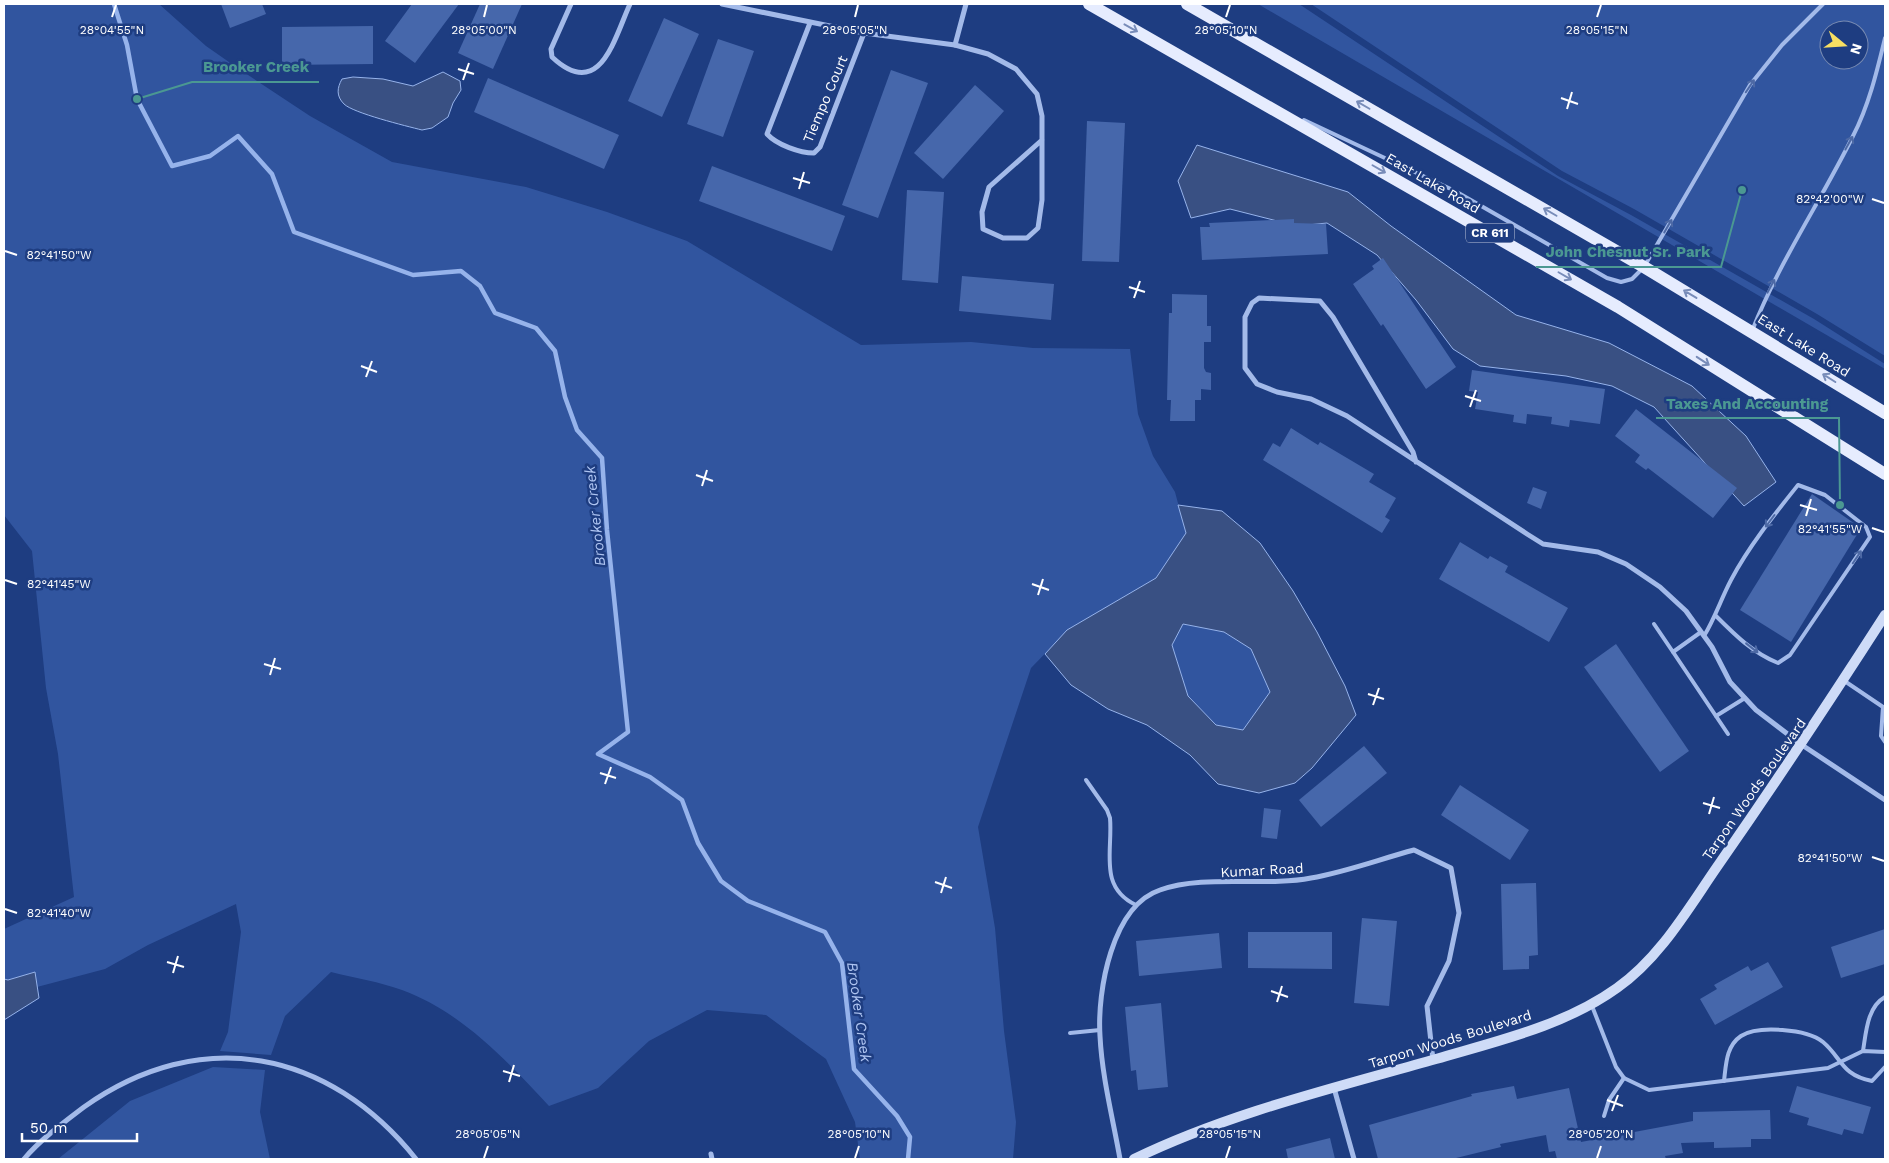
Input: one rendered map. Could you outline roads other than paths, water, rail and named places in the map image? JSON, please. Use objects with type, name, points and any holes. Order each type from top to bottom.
[{"type":"main road","name":"East Lake Road","points":[[1088,4],[1255,97],[1618,307],[1885,474]]},
{"type":"main road","name":"East Lake Road","points":[[1187,4],[1644,266],[1885,413]]},
{"type":"street","points":[[571,4],[551,49],[552,57],[559,64],[581,74],[592,72],[603,62],[630,4]]},
{"type":"street","points":[[725,4],[864,33],[955,45],[988,54],[1016,69],[1037,94],[1042,116],[1042,140],[1042,200],[1038,228],[1027,238],[1003,238],[983,229],[982,212],[989,187],[1042,140]]},
{"type":"street","points":[[955,45],[966,4]]},
{"type":"street","name":"Tiempo Court","points":[[810,23],[767,134],[776,142],[807,153],[814,153],[820,147],[864,33]]},
{"type":"street","points":[[1416,462],[1413,452],[1333,317],[1320,301],[1259,298],[1252,303],[1245,317],[1245,368],[1257,384],[1277,392],[1311,399],[1347,416],[1416,462],[1543,544],[1598,552],[1626,564],[1660,586],[1686,610],[1730,682],[1756,710],[1802,745],[1885,800]]},
{"type":"street","name":"Tarpon Woods Boulevard","points":[[1134,1159],[1149,1156],[1250,1112],[1510,1038],[1579,1012],[1618,988],[1644,966],[1673,930],[1802,745],[1885,615]]},
{"type":"street","name":"Kumar Road","points":[[1120,1159],[1100,1030],[1102,979],[1121,927],[1136,905],[1159,890],[1193,884],[1311,879],[1414,850],[1451,868],[1459,913],[1449,961],[1427,1006],[1433,1060]]},
{"type":"street","points":[[24,1159],[62,1123],[101,1096],[140,1076],[196,1060],[225,1058],[275,1063],[307,1073],[334,1086],[362,1104],[388,1127],[416,1159]]},
{"type":"street","points":[[1334,1088],[1354,1159]]},
{"type":"lane","points":[[1255,97],[1455,191],[1607,278],[1621,282],[1632,279],[1644,266],[1750,85],[1782,44],[1823,4]]},
{"type":"lane","points":[[1752,331],[1768,291],[1854,134],[1873,83],[1885,38]]},
{"type":"lane","points":[[1673,652],[1702,634],[1716,616],[1736,573],[1761,533],[1798,485],[1825,494],[1866,527],[1870,537],[1790,655],[1778,663],[1763,657],[1716,616]]},
{"type":"lane","points":[[1654,624],[1728,734]]},
{"type":"lane","points":[[1843,680],[1883,707],[1881,736],[1885,742]]},
{"type":"lane","points":[[1716,716],[1745,698]]},
{"type":"lane","points":[[1086,780],[1107,810],[1110,818],[1110,872],[1118,893],[1136,905]]},
{"type":"lane","points":[[1863,1051],[1867,1023],[1874,1006],[1885,997]]},
{"type":"lane","points":[[1591,1004],[1609,1043],[1616,1067],[1624,1078],[1649,1090],[1828,1068],[1863,1051],[1885,1052]]},
{"type":"lane","points":[[1070,1033],[1100,1030]]},
{"type":"lane","points":[[1724,1081],[1727,1053],[1741,1036],[1756,1032],[1781,1030],[1805,1032],[1823,1042],[1838,1062],[1862,1079],[1872,1081],[1885,1067]]},
{"type":"lane","points":[[1604,1116],[1608,1100],[1624,1078]]},
{"type":"waterway","name":"Brooker Creek","points":[[114,4],[127,45],[137,99],[172,166],[210,156],[238,136],[272,174],[294,232],[413,275],[461,271],[480,286],[495,313],[536,328],[555,351],[565,397],[577,430],[602,458],[607,530],[628,732],[598,754],[650,777],[682,800],[698,843],[721,881],[748,901],[825,932],[842,963],[854,1069],[897,1116],[910,1137],[908,1159]]},
{"type":"place","name":"Brooker Creek","points":[[137,99]]},
{"type":"place","name":"John Chesnut Sr. Park","points":[[1742,190]]},
{"type":"place","name":"Taxes And Accounting","points":[[1840,505]]}]
